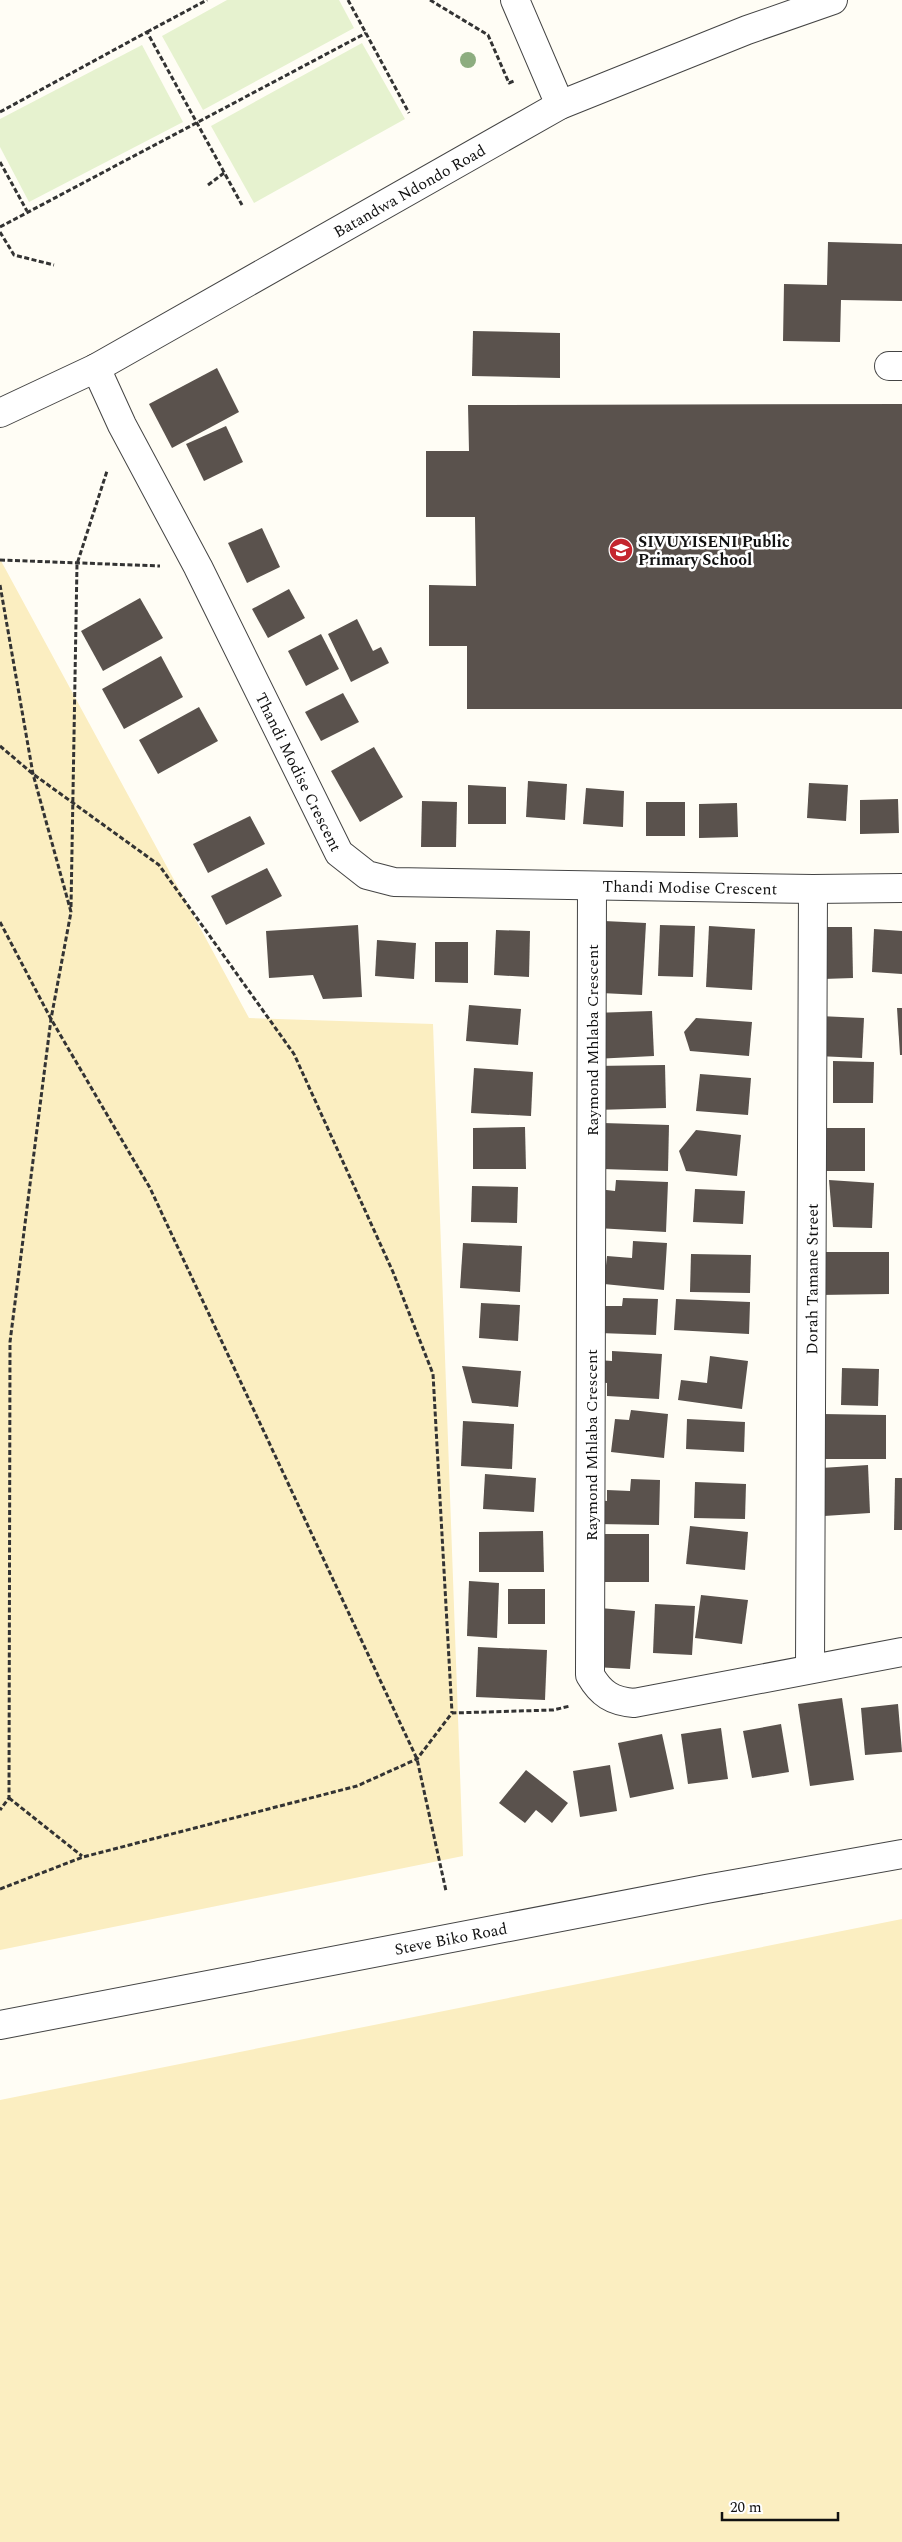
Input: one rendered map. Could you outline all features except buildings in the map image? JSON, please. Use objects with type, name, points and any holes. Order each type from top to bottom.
[{"type":"street","points":[[515,0],[560,105]]},
{"type":"street","name":"Batandwa Ndondo Road","points":[[0,413],[96,368],[560,105],[747,30],[833,0]]},
{"type":"street","name":"Thandi Modise Crescent","points":[[96,368],[122,425],[198,568],[339,853],[366,875],[394,882],[813,889],[902,888]]},
{"type":"street","name":"Raymond Mhlaba Crescent","points":[[592,886],[590,1675],[597,1687],[607,1697]]},
{"type":"street","name":"Dorah Tamane Street","points":[[810,1669],[813,889]]},
{"type":"street","points":[[607,1697],[634,1704],[902,1652]]},
{"type":"street","name":"Steve Biko Road","points":[[0,2025],[706,1889],[902,1854]]},
{"type":"path","points":[[0,112],[207,0]]},
{"type":"path","points":[[348,0],[409,113]]},
{"type":"path","points":[[430,0],[488,35],[509,83],[545,69]]},
{"type":"path","points":[[147,32],[242,205]]},
{"type":"path","points":[[0,227],[366,33]]},
{"type":"path","points":[[0,162],[27,211]]},
{"type":"path","points":[[208,185],[224,173]]},
{"type":"path","points":[[0,232],[14,255],[54,265]]},
{"type":"path","points":[[0,1810],[10,1798],[10,1342],[51,1018],[71,912],[77,564],[122,425]]},
{"type":"path","points":[[0,560],[198,568]]},
{"type":"path","points":[[0,585],[34,774],[71,912]]},
{"type":"path","points":[[0,746],[34,774],[159,865],[294,1054],[393,1272],[433,1374],[452,1713],[416,1759],[357,1786],[83,1856],[0,1889]]},
{"type":"path","points":[[0,922],[51,1018],[150,1188],[416,1759],[446,1891]]},
{"type":"path","points":[[452,1713],[553,1710],[607,1697]]},
{"type":"path","points":[[10,1798],[83,1856]]},
{"type":"sand","points":[[0,559],[249,1018],[433,1024],[463,1856],[0,1950]]},
{"type":"sand","points":[[902,1919],[902,2542],[0,2542],[0,2100]]},
{"type":"green space","points":[[227,0],[339,0],[354,28],[203,110],[162,36]]},
{"type":"green space","points":[[362,43],[405,119],[254,203],[211,126]]},
{"type":"green space","points":[[142,45],[183,122],[29,202],[0,147],[0,119]]},
{"type":"place","name":"SIVUYISENI Public Primary School","points":[[621,550]]}]
